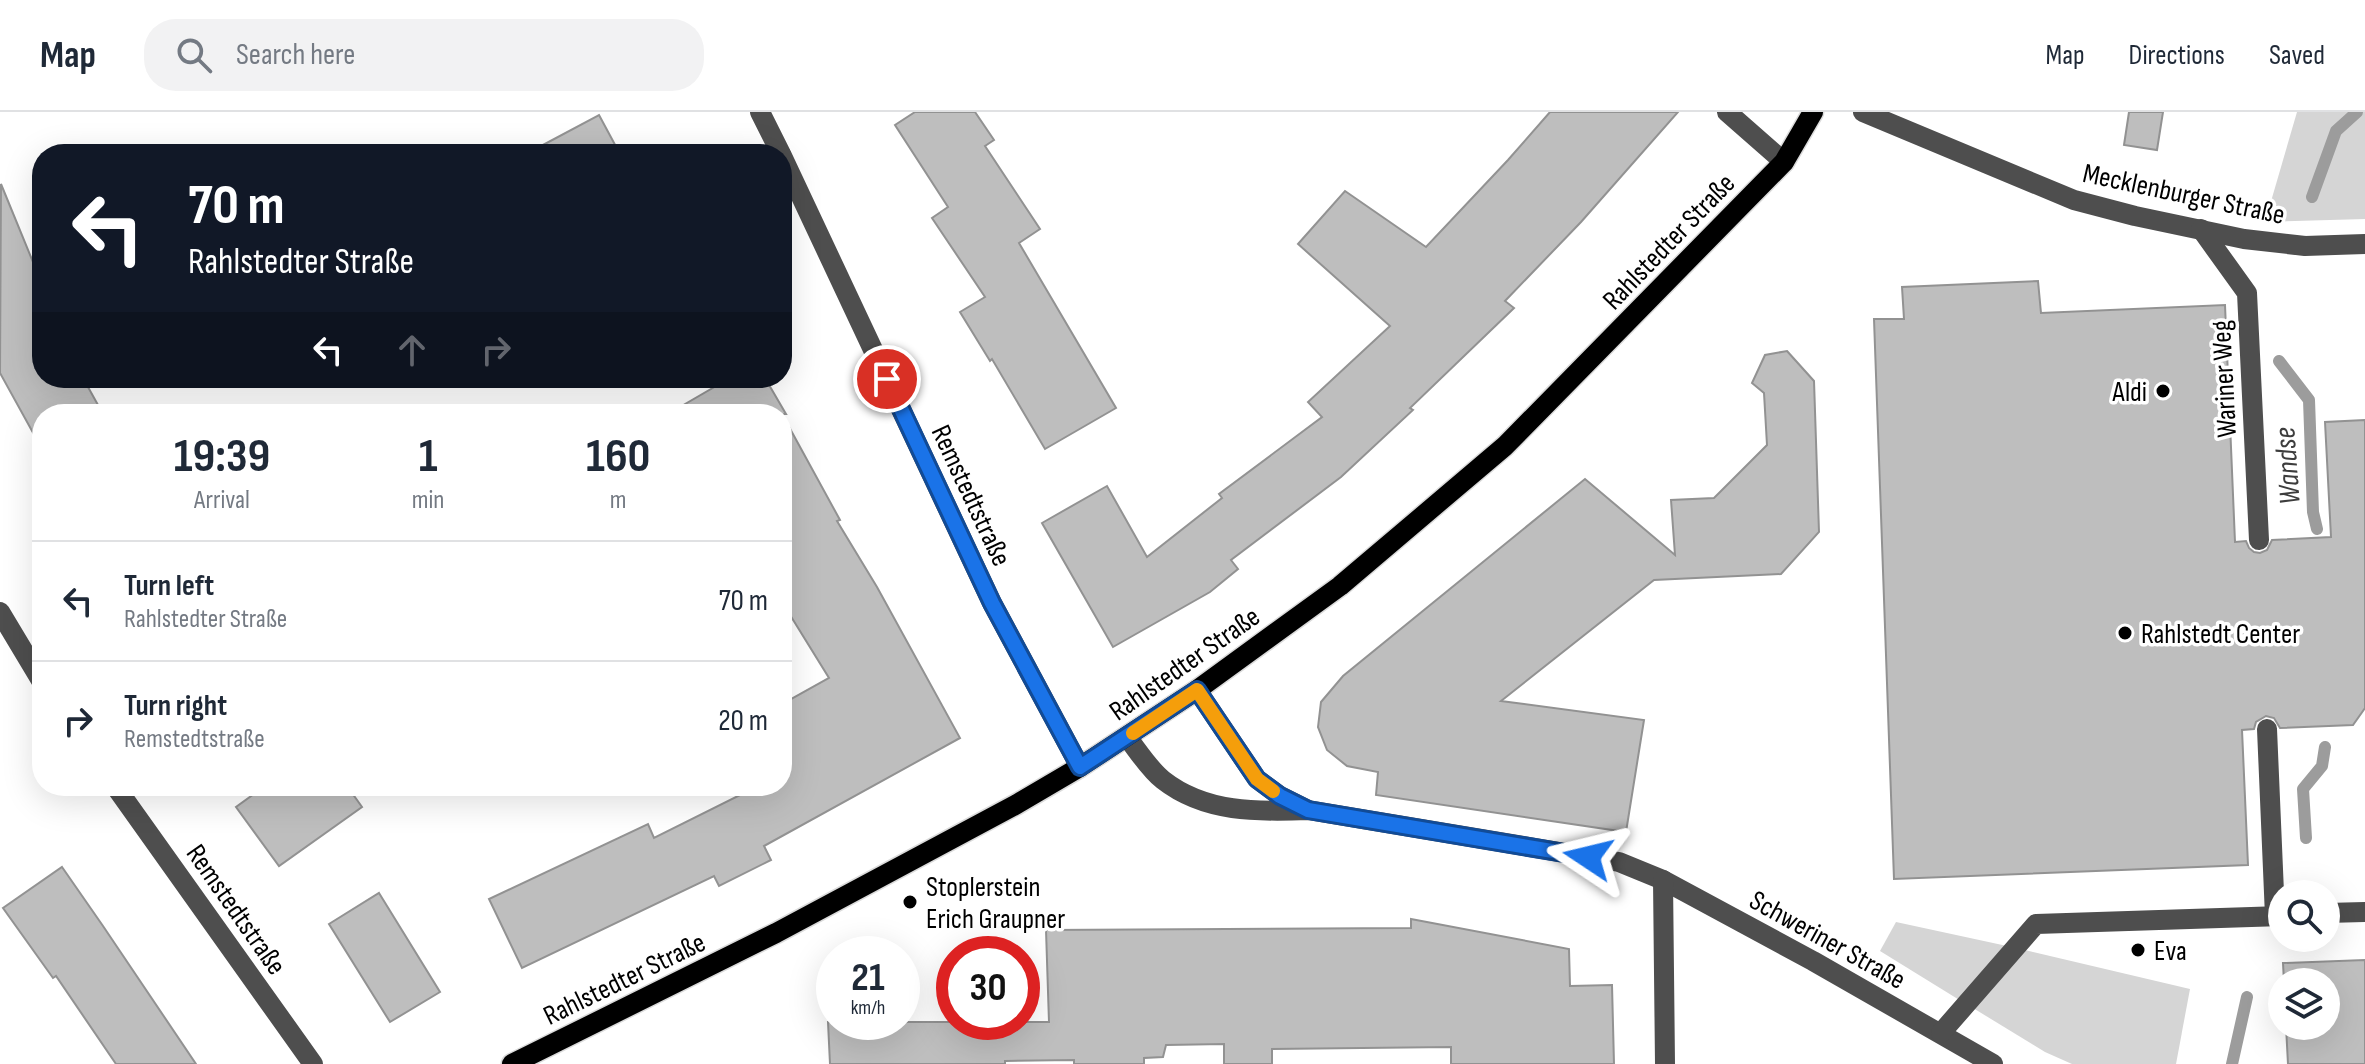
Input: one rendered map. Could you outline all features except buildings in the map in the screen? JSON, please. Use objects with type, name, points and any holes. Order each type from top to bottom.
[{"type":"main road","name":"Rahlstedter Straße","points":[[512,1064],[776,933],[1017,804],[1080,767],[1197,690],[1340,586],[1505,446],[1784,162],[1813,112]]},
{"type":"street","name":"Remstedtstraße","points":[[760,112],[776,144]]},
{"type":"street","points":[[1727,112],[1784,162]]},
{"type":"street","name":"Mecklenburger Straße","points":[[1863,112],[2074,200],[2244,239],[2305,246],[2365,244]]},
{"type":"street","name":"Remstedtstraße","points":[[792,176],[992,603],[1080,767]]},
{"type":"street","name":"Wariner Weg","points":[[2201,229],[2247,293],[2259,540]]},
{"type":"street","points":[[0,612],[32,665]]},
{"type":"street","name":"Schweriner Straße","points":[[1197,690],[1257,779],[1280,796],[1308,810]]},
{"type":"street","points":[[2267,729],[2277,880]]},
{"type":"street","name":"Schweriner Straße","points":[[1127,737],[1161,779],[1182,792],[1232,810],[1308,810],[1619,862],[1663,880],[1993,1064]]},
{"type":"street","name":"Remstedtstraße","points":[[122,796],[313,1064]]},
{"type":"street","points":[[1663,880],[1665,1064]]},
{"type":"street","points":[[2340,913],[2365,912]]},
{"type":"street","points":[[1941,1033],[2036,924],[2268,916]]},
{"type":"shaded area","points":[[2297,112],[2365,112],[2365,219],[2265,222]]},
{"type":"shaded area","points":[[1896,922],[2007,946],[1961,1001],[1880,951]]},
{"type":"shaded area","points":[[2025,950],[2190,989],[2176,1064],[2072,1064],[2045,1052],[1973,1008]]},
{"type":"waterway","name":"Wandse","points":[[2312,197],[2336,131],[2357,112]]},
{"type":"waterway","name":"Wandse","points":[[2279,361],[2309,400],[2313,512],[2317,529]]},
{"type":"waterway","name":"Wandse","points":[[2306,838],[2303,789],[2322,766],[2325,747]]},
{"type":"waterway","name":"Wandse","points":[[2232,1064],[2247,997]]},
{"type":"slow traffic","points":[[1133,733],[1197,690],[1257,779],[1273,791]]},
{"type":"place","name":"Aldi","points":[[2163,391]]},
{"type":"place","name":"Rahlstedt Center","points":[[2125,633]]},
{"type":"place","name":"Stoplerstein Erich Graupner","points":[[910,902]]},
{"type":"place","name":"Eva","points":[[2138,950]]},
{"type":"route","points":[[887,379],[992,603],[1080,767],[1197,690],[1257,779],[1280,796],[1308,810],[1588,857]]}]
